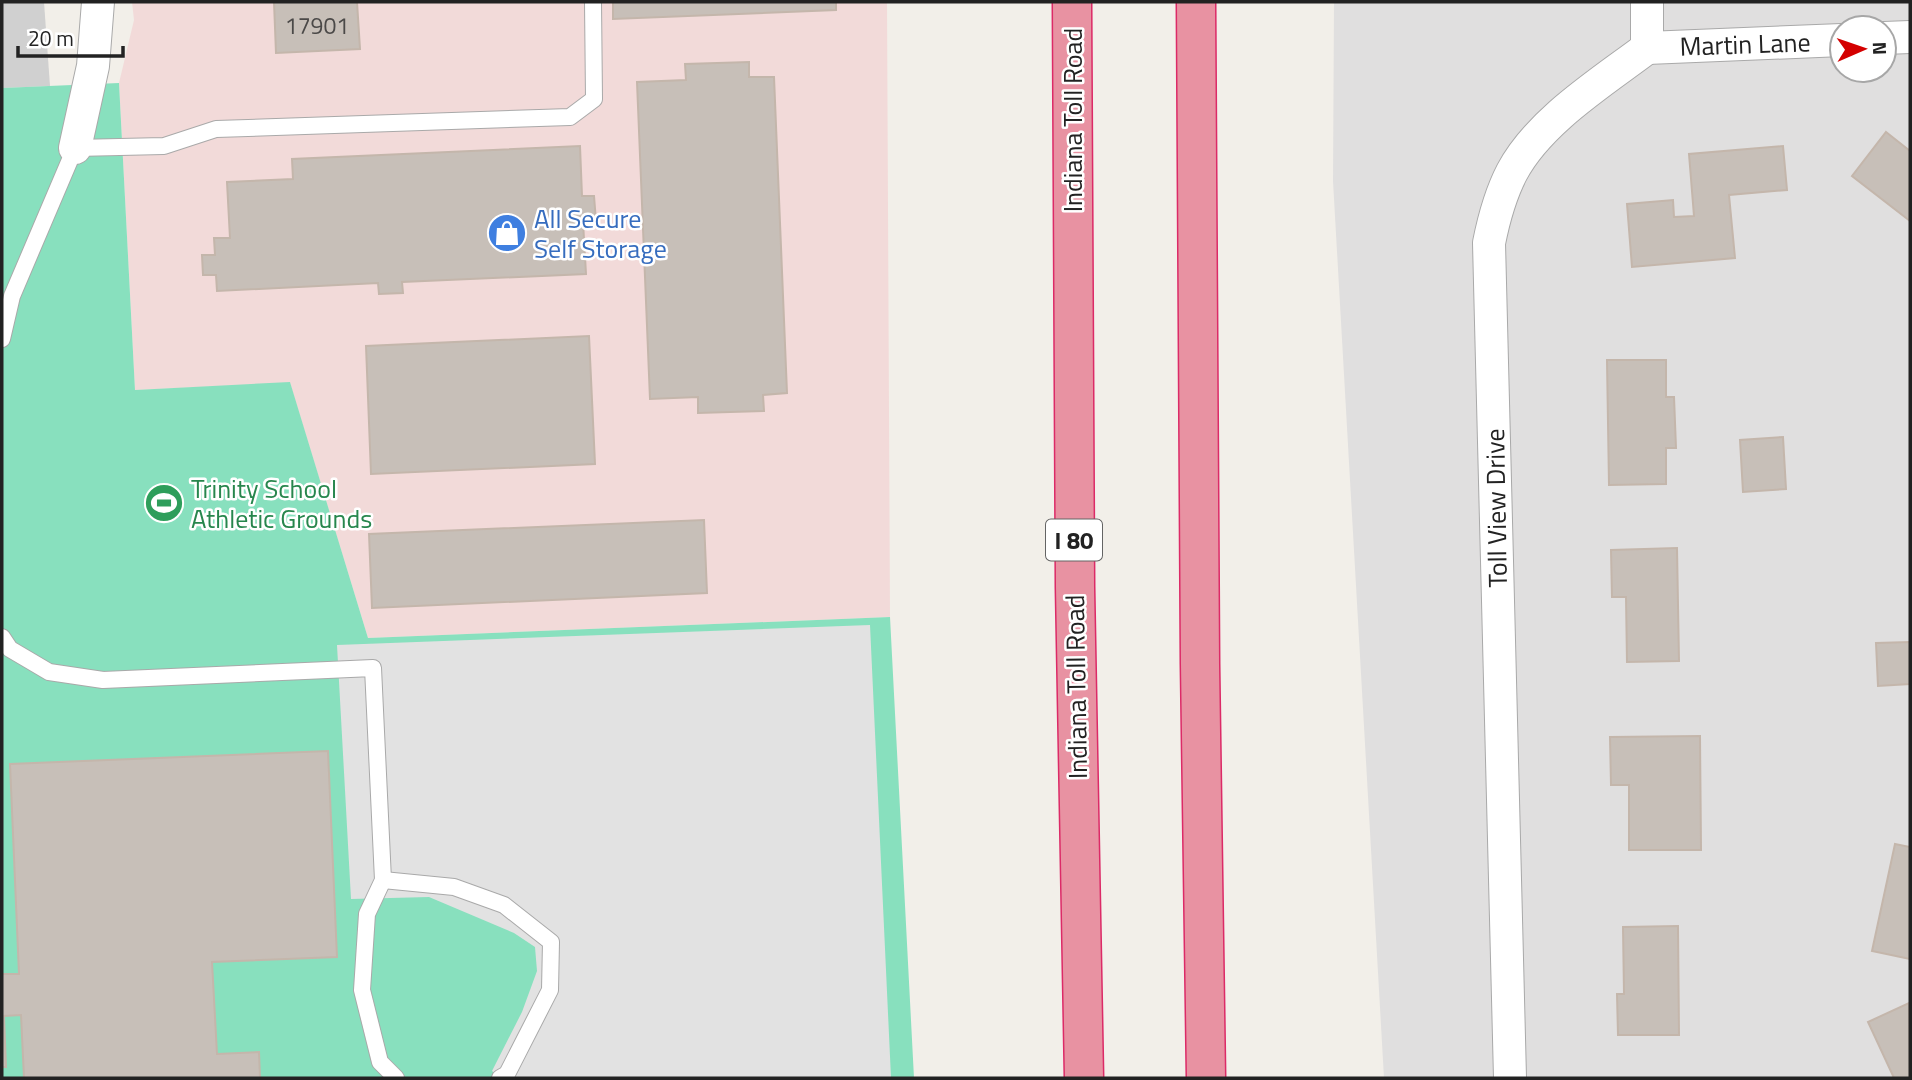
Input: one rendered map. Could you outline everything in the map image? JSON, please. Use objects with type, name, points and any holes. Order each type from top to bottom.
[{"type":"highway","name":"Indiana Toll Road","points":[[1072,2],[1074,587],[1084,1078]]},
{"type":"highway","points":[[1196,2],[1200,664],[1206,1078]]},
{"type":"street","points":[[75,148],[93,66],[98,2]]},
{"type":"street","points":[[1647,2],[1647,48]]},
{"type":"street","name":"Martin Lane","points":[[1647,48],[1828,41]]},
{"type":"street","name":"Toll View Drive","points":[[1510,1078],[1489,243],[1502,194],[1513,170],[1535,139],[1583,96],[1647,48]]},
{"type":"lane","points":[[2,339],[12,296],[75,148],[164,146],[216,129],[570,117],[594,99],[593,2]]},
{"type":"lane","points":[[2,637],[10,649],[49,671],[103,680],[373,668],[383,880],[368,914],[362,990],[380,1062],[396,1078]]},
{"type":"lane","points":[[383,880],[454,887],[504,905],[551,942],[550,990],[507,1074],[500,1078]]},
{"type":"shaded area","points":[[2,2],[44,2],[50,86],[2,88]]},
{"type":"shaded area","name":"All Secure Self Storage","points":[[132,2],[887,2],[890,617],[368,638],[290,383],[135,390],[119,83],[134,20]]},
{"type":"shaded area","points":[[1334,2],[1910,2],[1910,1078],[1384,1078],[1333,181]]},
{"type":"shaded area","points":[[870,625],[891,1078],[501,1078],[492,1071],[522,1012],[537,971],[535,947],[514,933],[429,897],[351,899],[337,645]]},
{"type":"green space","name":"Trinity School Athletic Grounds","points":[[119,83],[135,390],[290,382],[368,638],[890,617],[914,1078],[2,1078],[2,88]]},
{"type":"building","points":[[274,2],[357,2],[360,49],[276,53]]},
{"type":"building","points":[[613,2],[836,2],[836,10],[613,19]]},
{"type":"building","points":[[749,62],[749,77],[774,77],[787,393],[763,395],[764,411],[698,413],[698,397],[650,399],[637,82],[686,80],[685,64]]},
{"type":"building","points":[[1886,132],[1910,151],[1910,221],[1852,176]]},
{"type":"building","points":[[580,146],[582,196],[594,196],[596,221],[583,222],[586,274],[402,282],[403,293],[379,294],[378,283],[217,291],[216,275],[203,275],[202,255],[215,255],[214,238],[230,238],[227,182],[293,179],[292,159]]},
{"type":"building","points":[[1783,146],[1787,190],[1729,195],[1735,258],[1632,267],[1627,204],[1673,200],[1674,217],[1694,216],[1689,154]]},
{"type":"building","points":[[589,336],[595,464],[371,474],[366,346]]},
{"type":"building","points":[[1607,360],[1666,360],[1666,397],[1674,397],[1676,448],[1666,448],[1666,484],[1609,485]]},
{"type":"building","points":[[1783,437],[1786,489],[1743,492],[1740,440]]},
{"type":"building","points":[[704,520],[707,593],[372,608],[369,534]]},
{"type":"building","points":[[1677,548],[1679,661],[1627,662],[1626,597],[1612,597],[1611,550]]},
{"type":"building","points":[[1910,642],[1910,684],[1878,686],[1876,643]]},
{"type":"building","points":[[1700,736],[1701,850],[1629,850],[1629,785],[1611,785],[1610,737]]},
{"type":"building","points":[[328,751],[337,957],[212,962],[217,1054],[259,1052],[260,1078],[24,1078],[21,1015],[4,1016],[6,1067],[2,1067],[2,974],[19,974],[10,764]]},
{"type":"building","points":[[1895,844],[1910,847],[1910,959],[1872,951]]},
{"type":"building","points":[[1678,926],[1679,1035],[1618,1035],[1617,994],[1624,994],[1623,927]]},
{"type":"building","points":[[1909,1003],[1910,1078],[1894,1078],[1868,1022]]},
{"type":"place","name":"All Secure Self Storage","points":[[507,233]]},
{"type":"place","name":"Trinity School Athletic Grounds","points":[[164,503]]}]
